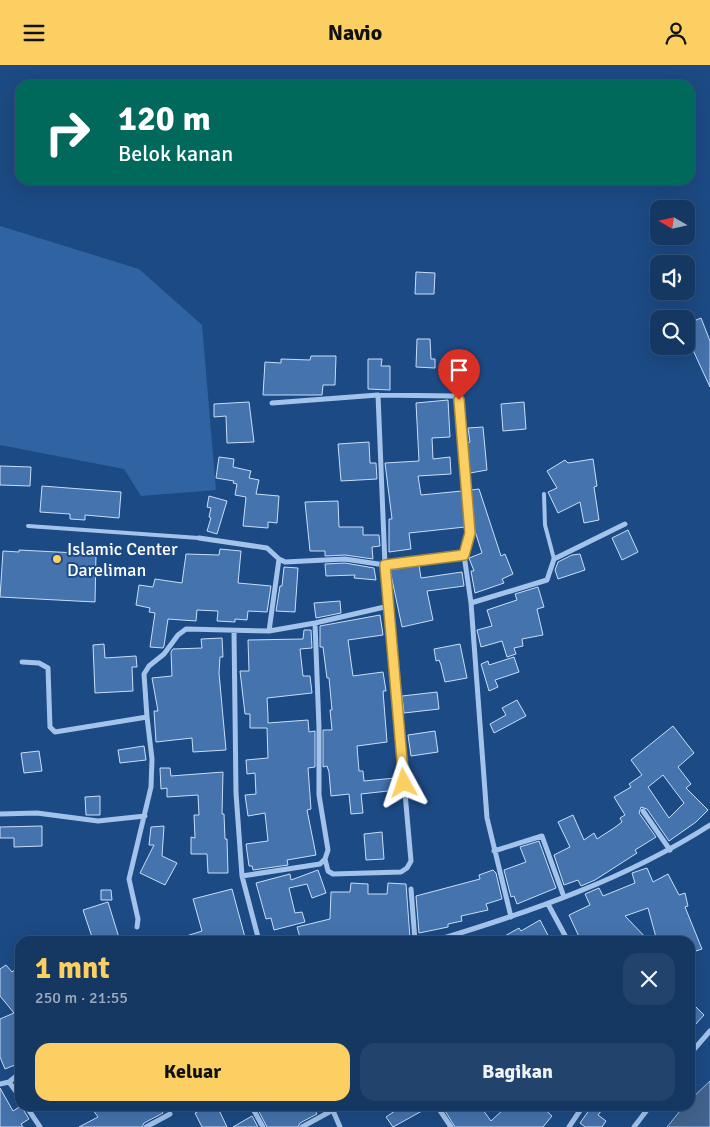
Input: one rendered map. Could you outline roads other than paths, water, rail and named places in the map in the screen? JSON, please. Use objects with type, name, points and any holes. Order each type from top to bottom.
[{"type":"street","points":[[325,859],[328,871],[333,874],[401,872],[407,868],[411,861],[385,565],[378,395]]},
{"type":"street","points":[[272,403],[378,395],[454,396],[459,400],[470,533],[464,555],[471,603],[487,818],[511,917]]},
{"type":"street","points":[[471,603],[547,580],[554,559],[624,525]]},
{"type":"street","points":[[199,539],[267,547],[279,559],[285,562],[345,559],[385,565],[464,555]]},
{"type":"street","points":[[269,631],[279,559]]},
{"type":"street","points":[[137,927],[138,919],[129,879],[151,787],[152,759],[144,674],[149,666],[164,654],[178,635],[186,629],[269,631],[315,623],[389,606]]},
{"type":"street","points":[[242,876],[320,864],[325,859],[328,850],[319,795],[320,728],[315,623]]},
{"type":"street","points":[[234,631],[236,793],[242,876],[258,936]]},
{"type":"street","points":[[22,662],[39,663],[48,668],[50,727],[55,732],[147,717]]},
{"type":"street","points":[[643,811],[670,850]]},
{"type":"street","points":[[0,814],[37,813],[98,821],[145,816]]},
{"type":"street","points":[[450,936],[548,904],[670,850],[710,825]]},
{"type":"street","points":[[494,851],[542,836],[564,897]]},
{"type":"street","points":[[411,889],[416,936]]},
{"type":"street","points":[[548,904],[565,936]]},
{"type":"street","points":[[695,1048],[710,1031]]},
{"type":"street","points":[[0,1084],[9,1082],[15,1077]]},
{"type":"street","points":[[9,1082],[15,1090]]},
{"type":"street","points":[[29,1111],[40,1127]]},
{"type":"street","points":[[253,1111],[263,1127]]},
{"type":"street","points":[[302,1127],[327,1111]]},
{"type":"street","points":[[333,1111],[340,1127]]},
{"type":"street","points":[[440,1111],[451,1127]]},
{"type":"street","points":[[569,1127],[580,1111]]},
{"type":"street","points":[[634,1127],[646,1111]]},
{"type":"street","points":[[146,1127],[170,1113]]},
{"type":"lane","points":[[544,494],[545,525],[554,559]]},
{"type":"lane","points":[[28,526],[199,539]]},
{"type":"place","name":"Islamic Center Dareliman","points":[[57,559]]}]
